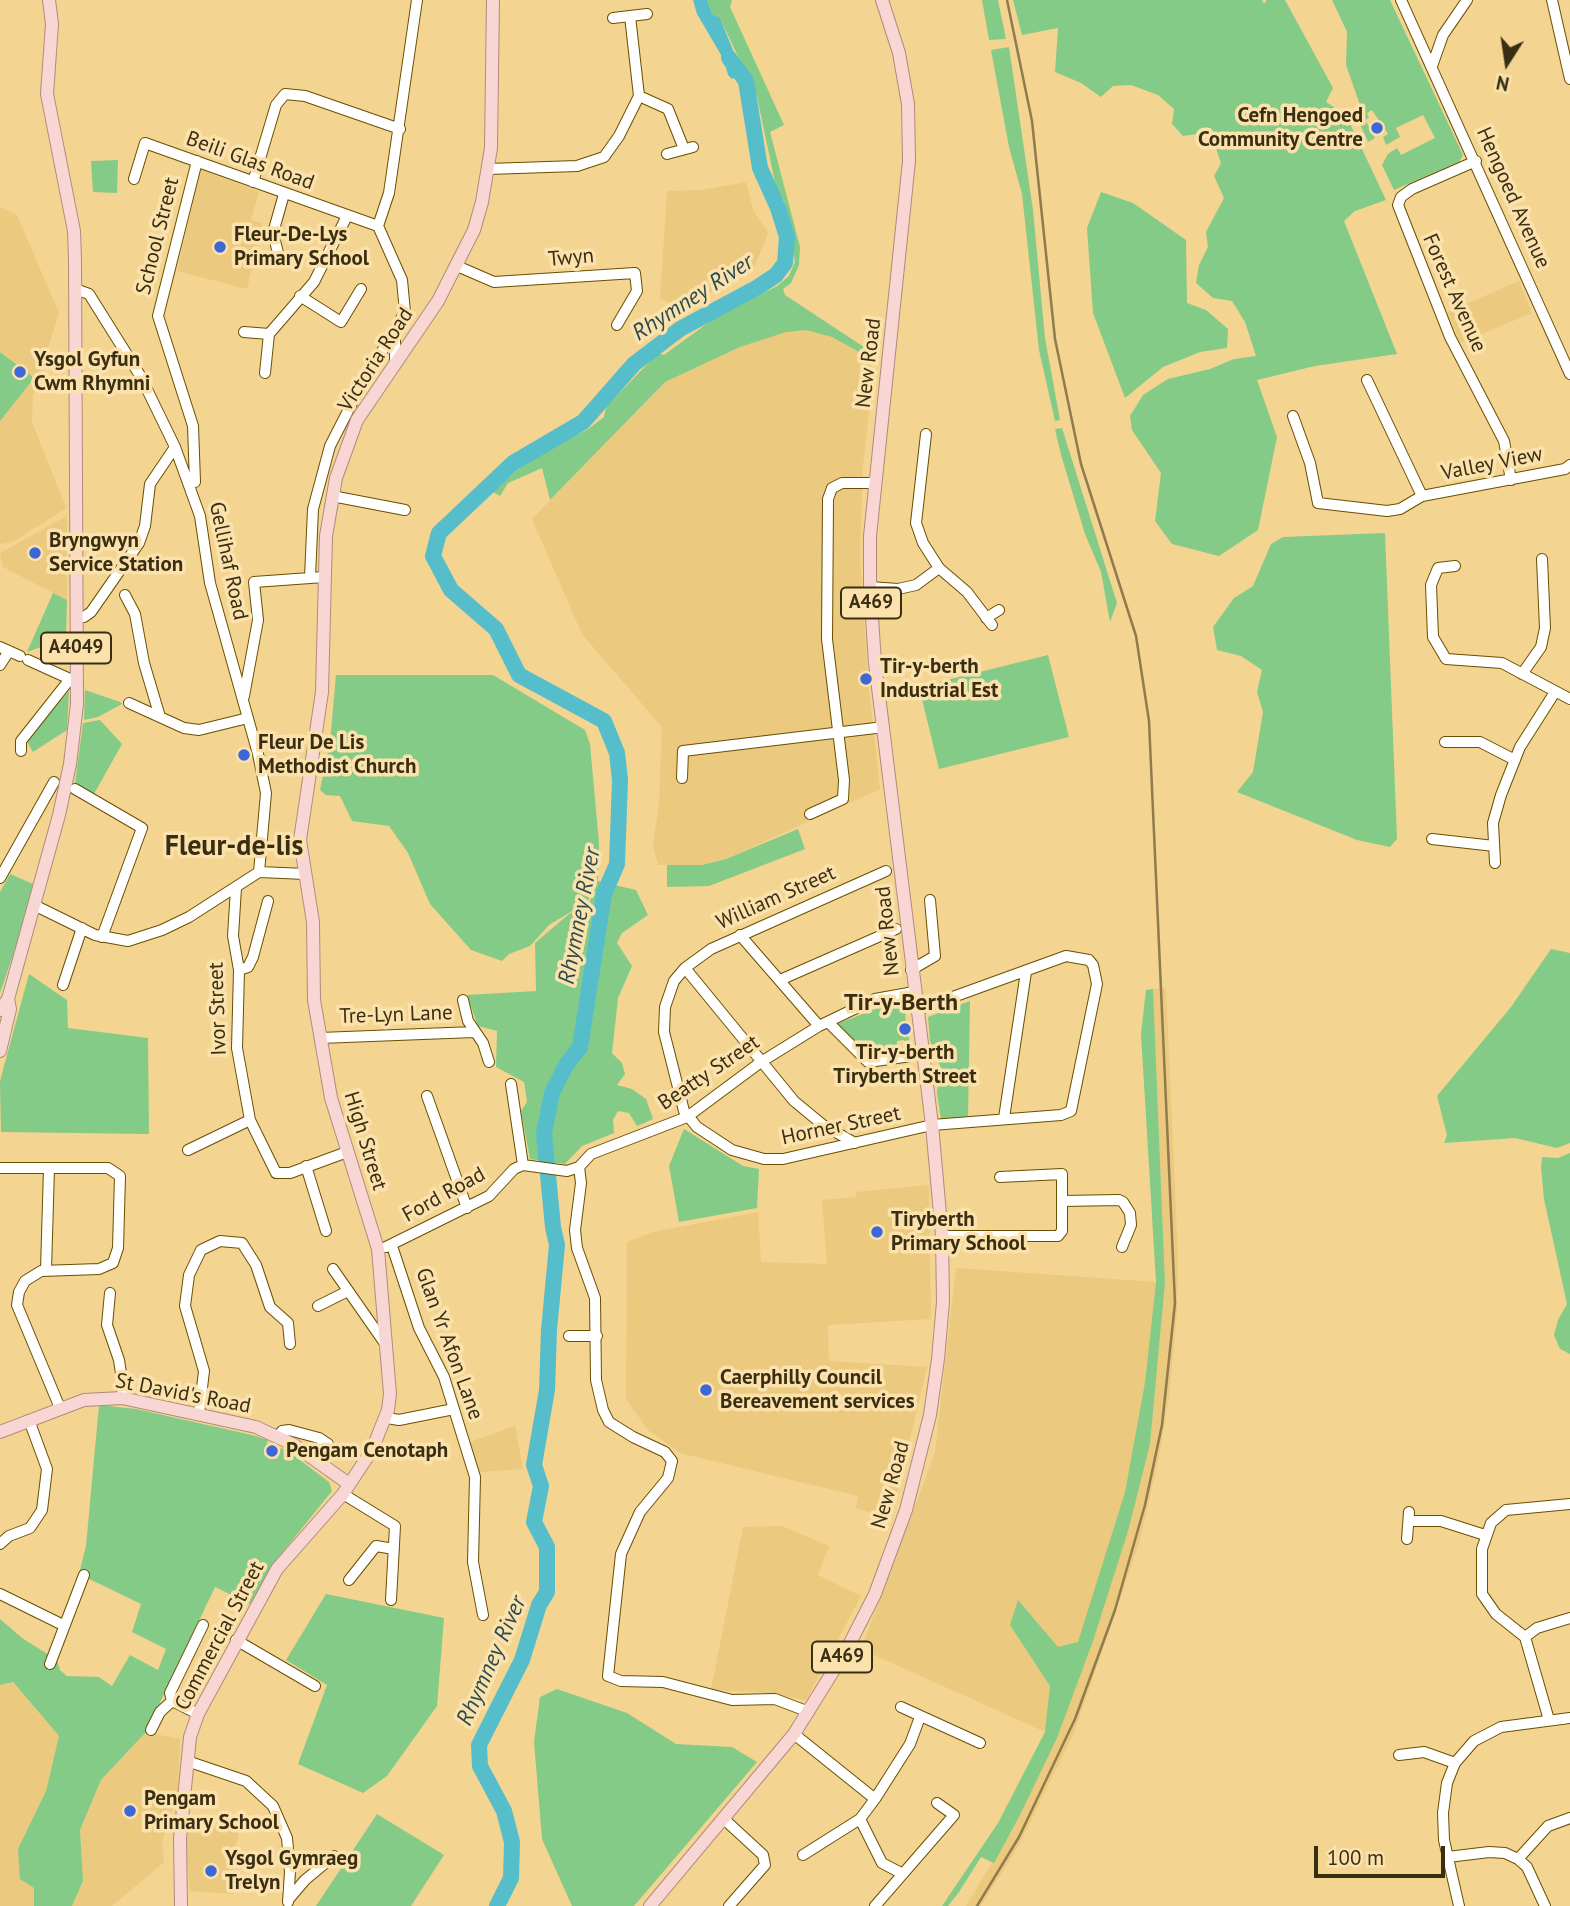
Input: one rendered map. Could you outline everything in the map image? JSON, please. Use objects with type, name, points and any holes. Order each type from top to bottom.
[{"type":"main road","name":"A4049","points":[[0,1010],[8,999],[36,906],[71,764],[76,617],[74,231],[47,94],[52,24],[49,0]]},
{"type":"main road","name":"Victoria Road","points":[[306,874],[300,840],[322,692],[324,577],[332,496],[358,420],[457,266],[474,230],[488,169],[492,0]]},
{"type":"main road","name":"New Road","points":[[650,1906],[725,1820],[794,1734],[847,1649],[875,1594],[916,1475],[938,1359],[943,1302],[942,1236],[932,1125],[875,663],[870,587],[870,536],[909,161],[908,104],[899,52],[882,0]]},
{"type":"main road","name":"High Street","points":[[306,874],[313,922],[314,1000],[331,1098],[378,1250],[390,1394],[387,1418]]},
{"type":"main road","name":"A4049","points":[[0,1049],[10,1010],[8,999]]},
{"type":"main road","name":"St David's Road","points":[[0,1432],[60,1408],[99,1398],[122,1398],[238,1422],[278,1436],[346,1489]]},
{"type":"main road","name":"Commercial Street","points":[[181,1906],[180,1839],[190,1737],[198,1714],[277,1569],[346,1489],[372,1450],[387,1418]]},
{"type":"street","points":[[310,577],[313,509],[330,446],[405,312],[402,280],[378,226],[389,193],[417,0]]},
{"type":"street","name":"Hengoed Avenue","points":[[1401,0],[1476,160],[1570,374]]},
{"type":"street","points":[[1432,66],[1443,35],[1467,0]]},
{"type":"street","points":[[1552,0],[1570,79]]},
{"type":"street","points":[[613,18],[647,14]]},
{"type":"street","points":[[488,169],[576,166],[604,157],[619,136],[639,96],[630,16]]},
{"type":"street","points":[[253,182],[270,135],[276,105],[285,94],[305,96],[400,129]]},
{"type":"street","points":[[639,96],[668,109],[688,148],[667,154]]},
{"type":"street","name":"Beili Glas Road","points":[[134,179],[145,143],[378,226]]},
{"type":"street","name":"Forest Avenue","points":[[1476,160],[1412,189],[1401,197],[1398,205],[1450,337],[1504,441],[1511,480]]},
{"type":"street","name":"School Street","points":[[195,482],[193,426],[158,316],[197,161]]},
{"type":"street","points":[[278,253],[273,233],[284,194]]},
{"type":"street","points":[[265,373],[269,334],[314,282],[347,216]]},
{"type":"street","name":"Twyn","points":[[457,266],[494,282],[635,273],[637,291],[617,325]]},
{"type":"street","name":"Gellihaf Road","points":[[75,289],[89,294],[141,377],[175,447],[200,516],[210,583],[266,793],[259,872]]},
{"type":"street","points":[[300,296],[341,322],[361,289]]},
{"type":"street","points":[[405,312],[420,326]]},
{"type":"street","points":[[395,327],[395,361]]},
{"type":"street","points":[[244,332],[269,334]]},
{"type":"street","name":"Valley View","points":[[1367,380],[1422,496],[1565,470],[1570,465]]},
{"type":"street","points":[[1293,416],[1310,463],[1318,503],[1387,511],[1399,509],[1422,496]]},
{"type":"street","points":[[926,434],[916,523],[923,543],[939,568],[967,592],[989,621],[999,610]]},
{"type":"street","points":[[76,617],[84,617],[91,611],[139,543],[145,527],[150,484],[175,447]]},
{"type":"street","points":[[810,814],[843,799],[844,780],[827,639],[828,499],[832,488],[842,483],[875,484]]},
{"type":"street","points":[[332,496],[405,510]]},
{"type":"street","points":[[1522,674],[1541,647],[1545,628],[1542,559]]},
{"type":"street","points":[[1455,566],[1438,568],[1431,585],[1433,637],[1446,659],[1502,663],[1570,699]]},
{"type":"street","points":[[870,587],[907,587],[939,568]]},
{"type":"street","points":[[243,700],[258,620],[254,582],[324,577]]},
{"type":"street","points":[[125,595],[135,614],[144,663],[160,717]]},
{"type":"street","points":[[0,665],[4,649],[74,679],[21,741],[21,751]]},
{"type":"street","points":[[1495,863],[1493,823],[1515,760],[1555,692]]},
{"type":"street","points":[[128,703],[184,728],[202,730],[247,718]]},
{"type":"street","points":[[682,778],[683,751],[884,727]]},
{"type":"street","points":[[1445,742],[1480,742],[1515,760]]},
{"type":"street","points":[[1,876],[54,782]]},
{"type":"street","points":[[75,789],[142,828],[102,937]]},
{"type":"street","points":[[1432,839],[1494,846]]},
{"type":"street","name":"William Street","points":[[685,968],[711,948],[886,871]]},
{"type":"street","points":[[36,906],[102,937],[128,940],[162,930],[259,872],[306,874]]},
{"type":"street","name":"Ivor Street","points":[[236,888],[233,936],[239,970],[237,1048],[250,1120],[276,1173],[290,1173],[347,1152]]},
{"type":"street","points":[[911,970],[935,956],[930,900]]},
{"type":"street","points":[[239,970],[248,967],[253,957],[268,901]]},
{"type":"street","points":[[63,985],[82,928]]},
{"type":"street","points":[[780,981],[896,929]]},
{"type":"street","points":[[740,935],[780,981],[823,1024],[868,1062],[911,1056]]},
{"type":"street","name":"Horner Street","points":[[687,1117],[720,1144],[764,1159],[800,1157],[932,1125],[1061,1115],[1071,1111],[1093,1014],[1096,975],[1089,960],[1066,956],[1026,972]]},
{"type":"street","points":[[687,1117],[664,1031],[669,993],[685,968],[761,1062],[805,1111],[855,1143]]},
{"type":"street","points":[[916,1010],[1026,972],[1004,1118]]},
{"type":"street","name":"Beatty Street","points":[[526,1165],[567,1171],[579,1167],[591,1154],[687,1117],[761,1062],[823,1024],[876,999],[914,992]]},
{"type":"street","name":"Tre-Lyn Lane","points":[[463,1000],[474,1032],[483,1043],[489,1062]]},
{"type":"street","name":"Tre-Lyn Lane","points":[[320,1038],[474,1032]]},
{"type":"street","points":[[512,1084],[526,1165]]},
{"type":"street","points":[[427,1097],[467,1208]]},
{"type":"street","points":[[188,1150],[250,1120]]},
{"type":"street","name":"Ford Road","points":[[378,1250],[392,1246],[489,1196],[514,1169],[526,1165]]},
{"type":"street","points":[[306,1166],[326,1231]]},
{"type":"street","points":[[579,1167],[581,1182],[575,1230],[577,1248],[595,1298],[596,1380],[603,1410],[609,1422],[665,1452],[672,1461],[668,1478],[640,1512],[621,1554],[608,1676],[621,1681],[683,1686],[732,1700],[775,1699],[809,1712]]},
{"type":"street","points":[[0,1168],[108,1168],[116,1171],[121,1180],[118,1248],[113,1263],[99,1269],[47,1270],[25,1281],[17,1305],[60,1408]]},
{"type":"street","points":[[47,1270],[49,1168]]},
{"type":"street","points":[[942,1236],[1058,1236],[1062,1231],[1062,1174],[1000,1177]]},
{"type":"street","points":[[1062,1201],[1123,1202],[1130,1213],[1131,1225],[1122,1247]]},
{"type":"street","points":[[199,1413],[204,1371],[186,1306],[189,1275],[201,1250],[220,1241],[242,1243],[256,1265],[270,1307],[288,1323],[290,1344]]},
{"type":"street","name":"Glan Yr Afon Lane","points":[[392,1246],[419,1328],[444,1377],[475,1477],[473,1562],[483,1615]]},
{"type":"street","points":[[333,1269],[386,1345]]},
{"type":"street","points":[[318,1306],[348,1291]]},
{"type":"street","points":[[110,1293],[107,1325],[119,1360],[122,1398]]},
{"type":"street","points":[[569,1336],[597,1336]]},
{"type":"street","points":[[387,1418],[399,1420],[454,1409]]},
{"type":"street","points":[[0,1544],[9,1536],[30,1528],[42,1510],[47,1469],[29,1420]]},
{"type":"street","points":[[278,1436],[282,1431],[289,1430],[319,1438],[328,1444]]},
{"type":"street","points":[[346,1489],[395,1526],[391,1600]]},
{"type":"street","points":[[1549,1720],[1525,1637],[1496,1614],[1482,1594],[1485,1535],[1491,1523],[1506,1510],[1570,1504]]},
{"type":"street","points":[[1407,1539],[1409,1516],[1441,1521],[1485,1535]]},
{"type":"street","points":[[349,1580],[376,1546],[394,1549]]},
{"type":"street","points":[[50,1664],[84,1575]]},
{"type":"street","points":[[0,1594],[63,1625]]},
{"type":"street","points":[[1525,1637],[1537,1628],[1570,1618]]},
{"type":"street","points":[[198,1714],[172,1701],[170,1693],[203,1625]]},
{"type":"street","points":[[236,1640],[315,1686]]},
{"type":"street","points":[[150,1730],[160,1712],[172,1701]]},
{"type":"street","points":[[901,1707],[980,1743]]},
{"type":"street","points":[[803,1854],[860,1819],[910,1744],[920,1717]]},
{"type":"street","points":[[1459,1906],[1448,1857],[1443,1813],[1447,1783],[1455,1763],[1466,1748],[1484,1734],[1501,1727],[1570,1718]]},
{"type":"street","points":[[794,1734],[875,1799]]},
{"type":"street","points":[[1399,1755],[1424,1752],[1455,1763]]},
{"type":"street","points":[[187,1761],[246,1781],[273,1806],[287,1838],[290,1872],[287,1904]]},
{"type":"street","points":[[875,1906],[954,1815],[937,1803]]},
{"type":"street","points":[[1518,1859],[1549,1826],[1570,1818]]},
{"type":"street","points":[[860,1819],[882,1863],[903,1874]]},
{"type":"street","points":[[725,1820],[762,1855],[765,1865],[729,1906]]},
{"type":"street","points":[[1448,1857],[1489,1852],[1506,1853],[1518,1859],[1527,1867],[1545,1906]]},
{"type":"street","points":[[287,1904],[305,1880],[334,1856]]},
{"type":"shaded area","name":"Fleur-De-Lys Primary School","points":[[201,169],[259,192],[251,220],[262,223],[247,289],[177,271]]},
{"type":"shaded area","points":[[746,182],[753,210],[768,233],[754,268],[683,308],[660,299],[667,191],[702,190]]},
{"type":"shaded area","name":"Ysgol Gyfun Cwm Rhymni","points":[[0,207],[17,215],[59,313],[33,396],[32,422],[66,508],[13,542],[0,544]]},
{"type":"shaded area","points":[[1519,281],[1532,313],[1460,343],[1448,312]]},
{"type":"shaded area","points":[[806,330],[832,337],[859,352],[871,364],[873,376],[863,466],[860,558],[868,679],[880,789],[726,859],[702,865],[658,865],[653,844],[659,804],[662,727],[582,634],[532,519],[665,382],[740,347],[786,331]]},
{"type":"shaded area","points":[[67,516],[67,600],[3,567],[0,553]]},
{"type":"shaded area","points":[[1166,988],[1178,1256],[1177,1312],[1169,1397],[1159,1456],[1140,1540],[1074,1733],[1019,1845],[981,1906],[966,1906],[1019,1818],[1150,1444],[1165,1283],[1153,989]]},
{"type":"shaded area","points":[[929,1185],[931,1319],[828,1325],[829,1361],[927,1367],[891,1519],[856,1508],[858,1496],[680,1453],[648,1430],[626,1399],[627,1242],[653,1232],[758,1212],[761,1262],[827,1264],[822,1200],[857,1197],[856,1192]]},
{"type":"shaded area","points":[[956,1268],[1156,1282],[1145,1382],[1125,1492],[1079,1642],[1045,1732],[861,1649],[935,1453]]},
{"type":"shaded area","points":[[515,1426],[523,1469],[479,1472],[470,1442]]},
{"type":"shaded area","points":[[782,1526],[829,1546],[818,1575],[861,1596],[806,1700],[759,1692],[711,1690],[743,1527]]},
{"type":"shaded area","points":[[12,1682],[59,1736],[46,1791],[18,1850],[34,1888],[34,1906],[0,1906],[0,1685]]},
{"type":"shaded area","name":"Pengam Primary School","points":[[146,1732],[180,1739],[178,1791],[162,1842],[164,1862],[112,1906],[72,1906],[83,1881],[80,1830],[101,1780]]},
{"type":"shaded area","name":"Ysgol Gymraeg Trelyn","points":[[189,1827],[235,1829],[239,1836],[233,1851],[234,1894],[190,1891],[186,1849]]},
{"type":"green space","points":[[707,0],[732,0],[730,7],[784,125],[770,132],[800,247],[799,265],[791,283],[783,289],[785,295],[873,353],[871,364],[859,352],[832,337],[806,330],[786,332],[740,347],[665,382],[550,500],[542,468],[508,483],[500,496],[493,492],[519,469],[547,449],[587,430],[604,417],[606,407],[658,353],[664,355],[712,320],[777,286],[789,276],[795,262],[784,201],[776,187],[757,97],[720,18],[712,14]]},
{"type":"green space","points":[[982,0],[998,0],[1006,39],[989,40]]},
{"type":"green space","points":[[1013,0],[1262,0],[1264,4],[1267,0],[1285,0],[1333,88],[1326,102],[1346,115],[1386,200],[1355,211],[1344,221],[1397,354],[1315,366],[1257,380],[1277,437],[1258,530],[1219,556],[1172,544],[1155,521],[1161,473],[1132,430],[1130,416],[1143,395],[1168,379],[1210,369],[1234,359],[1256,356],[1245,322],[1232,301],[1213,298],[1196,283],[1199,265],[1208,247],[1206,232],[1224,198],[1214,176],[1221,163],[1214,143],[1197,134],[1183,136],[1172,124],[1174,109],[1158,95],[1131,85],[1113,86],[1101,97],[1081,83],[1055,72],[1058,28],[1022,35]]},
{"type":"green space","points":[[1332,0],[1390,0],[1463,155],[1459,162],[1394,190],[1382,165],[1388,154],[1397,148],[1401,155],[1435,138],[1423,115],[1396,128],[1400,137],[1386,145],[1383,137],[1388,134],[1372,110],[1367,113],[1369,118],[1365,120],[1375,138],[1368,142],[1355,113],[1360,105],[1346,65],[1347,32]]},
{"type":"green space","points":[[1009,47],[1033,210],[1045,338],[1060,420],[1055,421],[1039,350],[1022,194],[1009,147],[991,50]]},
{"type":"green space","points":[[118,160],[117,193],[93,192],[91,161]]},
{"type":"green space","points":[[1101,192],[1133,203],[1186,240],[1187,303],[1206,310],[1228,329],[1227,348],[1200,352],[1163,367],[1125,398],[1093,313],[1087,228]]},
{"type":"green space","points":[[0,352],[34,378],[0,421]]},
{"type":"green space","points":[[1062,428],[1117,603],[1110,622],[1101,572],[1085,534],[1061,455],[1055,429]]},
{"type":"green space","points":[[1385,533],[1397,839],[1390,847],[1357,840],[1237,792],[1253,772],[1263,712],[1257,692],[1262,670],[1241,656],[1217,650],[1213,627],[1234,598],[1253,586],[1271,544],[1283,537]]},
{"type":"green space","points":[[53,593],[67,600],[66,638],[27,652]]},
{"type":"green space","points":[[1048,655],[1069,737],[939,769],[919,687]]},
{"type":"green space","points":[[336,675],[493,675],[585,730],[590,744],[599,843],[598,881],[587,902],[549,925],[530,946],[509,954],[502,961],[471,950],[430,904],[408,853],[389,826],[352,821],[340,796],[326,795],[320,790],[330,742]]},
{"type":"green space","points":[[85,690],[122,704],[98,717],[84,720]]},
{"type":"green space","points":[[69,691],[67,730],[33,752],[26,740]]},
{"type":"green space","points":[[100,720],[122,744],[94,794],[75,783],[83,723]]},
{"type":"green space","points":[[798,829],[805,849],[709,886],[667,887],[667,865],[702,865],[726,859]]},
{"type":"green space","points":[[10,874],[33,884],[22,929],[0,993],[0,892]]},
{"type":"green space","points":[[598,881],[636,890],[648,915],[622,933],[617,943],[632,966],[618,998],[612,1053],[622,1063],[625,1074],[617,1085],[632,1089],[646,1099],[653,1119],[637,1126],[629,1113],[618,1111],[613,1120],[614,1133],[582,1146],[565,1164],[530,1159],[521,1111],[527,1102],[524,1082],[496,1067],[497,1031],[478,1026],[467,995],[536,991],[535,943],[569,914],[589,903]]},
{"type":"green space","points":[[1551,949],[1570,953],[1570,1143],[1557,1148],[1515,1138],[1444,1143],[1447,1135],[1437,1096],[1511,1007]]},
{"type":"green space","points":[[29,974],[67,1000],[68,1028],[148,1038],[149,1134],[1,1132],[0,1081]]},
{"type":"green space","points":[[1153,989],[1165,1283],[1150,1444],[1128,1531],[1093,1641],[1057,1738],[994,1863],[981,1857],[948,1906],[942,1906],[998,1823],[1045,1732],[1050,1686],[1010,1625],[1018,1600],[1058,1647],[1078,1642],[1125,1492],[1145,1382],[1156,1282],[1141,1034],[1146,990]]},
{"type":"green space","points":[[970,1001],[968,1117],[941,1119],[937,1093],[940,1066],[930,1041],[928,1017]]},
{"type":"green space","points":[[891,1003],[909,1005],[905,1016],[911,1050],[906,1047],[904,1040],[897,1041],[897,1050],[892,1055],[874,1056],[863,1051],[837,1024]]},
{"type":"green space","points":[[684,1129],[743,1166],[759,1169],[757,1208],[679,1222],[669,1166]]},
{"type":"green space","points":[[1570,1153],[1570,1354],[1560,1349],[1554,1335],[1558,1320],[1567,1304],[1544,1199],[1541,1167],[1542,1157],[1558,1158]]},
{"type":"green space","points":[[99,1405],[136,1409],[268,1440],[264,1455],[277,1459],[281,1448],[288,1451],[329,1482],[332,1491],[278,1558],[250,1604],[215,1587],[146,1732],[101,1780],[80,1830],[83,1881],[72,1906],[34,1906],[34,1888],[20,1879],[18,1849],[46,1791],[59,1736],[13,1682],[0,1685],[0,1619],[22,1638],[57,1660],[60,1670],[67,1676],[99,1677],[112,1686],[130,1655],[158,1670],[166,1649],[132,1632],[141,1604],[79,1574],[86,1546]]},
{"type":"green space","points":[[326,1594],[444,1618],[437,1706],[387,1776],[363,1793],[298,1764],[327,1685],[286,1660]]},
{"type":"green space","points":[[557,1689],[627,1713],[676,1744],[732,1747],[757,1762],[634,1906],[572,1906],[542,1839],[534,1742],[540,1697]]},
{"type":"green space","points":[[377,1814],[444,1855],[411,1906],[316,1906]]},
{"type":"water","points":[[693,0],[707,0],[712,14],[720,18],[737,60],[746,72],[732,79],[728,75],[724,60],[697,14]]},
{"type":"waterway","name":"Rhymney River","points":[[497,1906],[511,1878],[512,1842],[504,1811],[480,1766],[479,1745],[522,1660],[539,1605],[547,1592],[547,1547],[534,1522],[541,1486],[534,1465],[547,1390],[549,1330],[557,1245],[544,1133],[552,1093],[566,1065],[580,1047],[604,894],[617,864],[620,780],[617,753],[604,721],[519,675],[496,629],[451,590],[433,556],[439,533],[513,463],[583,422],[634,364],[680,329],[758,287],[776,275],[785,263],[787,237],[778,208],[760,168],[746,81],[729,58]]},
{"type":"railway","points":[[977,1906],[1019,1837],[1075,1719],[1115,1610],[1145,1505],[1162,1425],[1175,1303],[1149,721],[1136,636],[1081,464],[1055,339],[1032,121],[1007,0]]},
{"type":"place","name":"Cefn Hengoed Community Centre","points":[[1377,128]]},
{"type":"place","name":"Fleur-De-Lys Primary School","points":[[220,247]]},
{"type":"place","name":"Ysgol Gyfun Cwm Rhymni","points":[[20,372]]},
{"type":"place","name":"Bryngwyn Service Station","points":[[35,553]]},
{"type":"place","name":"Tir-y-berth Industrial Est","points":[[866,679]]},
{"type":"place","name":"Fleur De Lis Methodist Church","points":[[244,755]]},
{"type":"place","name":"Tir-y-berth Tiryberth Street","points":[[905,1029]]},
{"type":"place","name":"Tiryberth Primary School","points":[[877,1232]]},
{"type":"place","name":"Caerphilly Council Bereavement services","points":[[706,1390]]},
{"type":"place","name":"Pengam Cenotaph","points":[[272,1451]]},
{"type":"place","name":"Pengam Primary School","points":[[130,1811]]},
{"type":"place","name":"Ysgol Gymraeg Trelyn","points":[[211,1871]]},
{"type":"district","name":"Fleur-de-lis","points":[[234,847]]},
{"type":"district","name":"Tir-y-Berth","points":[[901,1003]]}]
